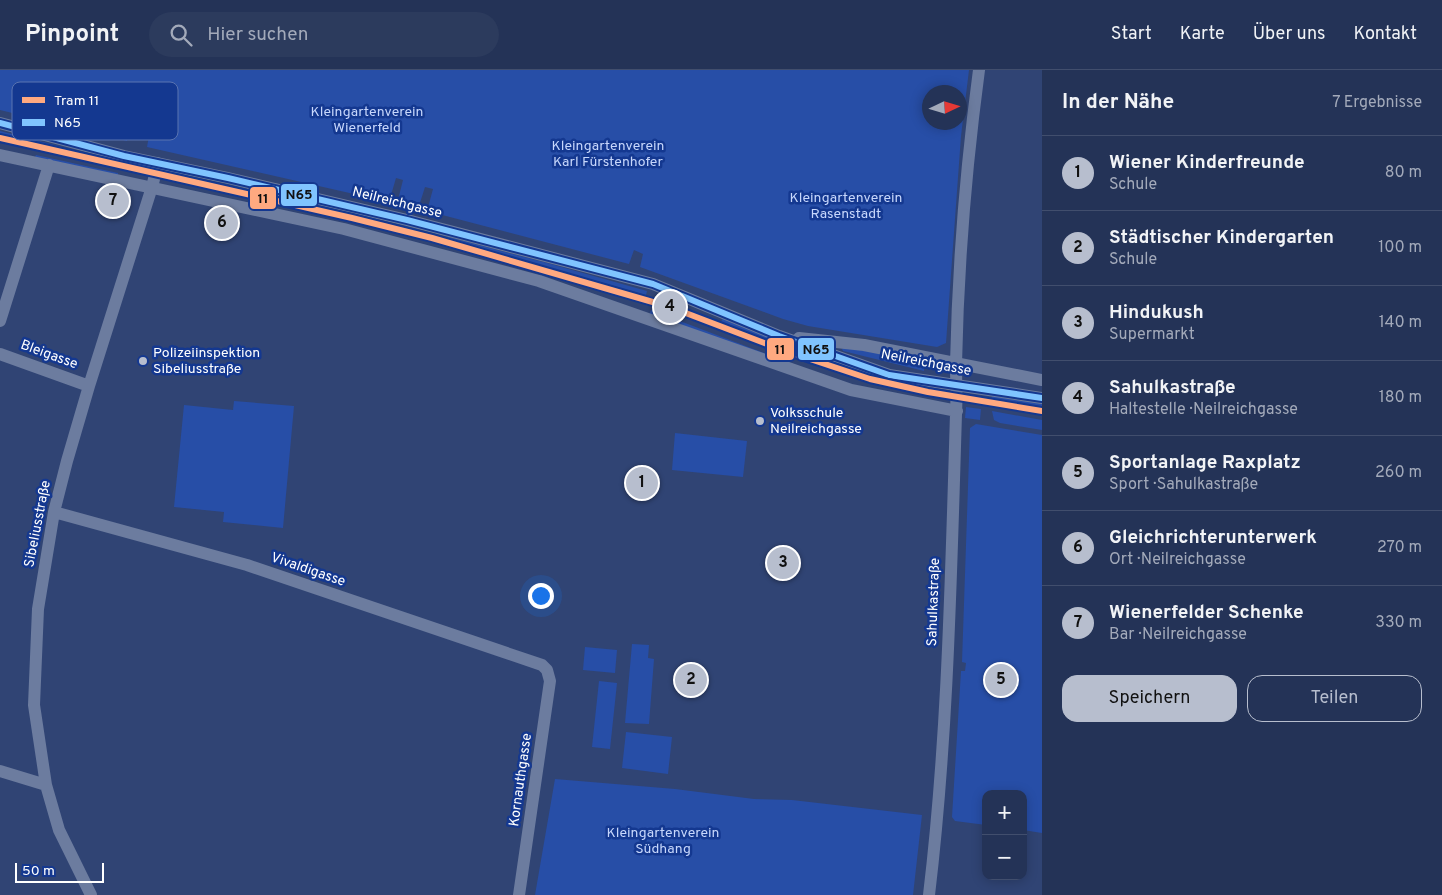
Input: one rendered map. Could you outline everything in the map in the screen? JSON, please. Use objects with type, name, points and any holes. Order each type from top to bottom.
[{"type":"street","name":"Sahulkastraße","points":[[929,895],[940,791],[962,238],[979,70]]},
{"type":"street","name":"Neilreichgasse","points":[[67,140],[158,163],[407,220],[653,284],[779,336],[889,375],[1042,398]]},
{"type":"street","points":[[0,156],[344,229],[539,281],[851,390],[956,411]]},
{"type":"street","name":"Sibeliusstraße","points":[[91,895],[59,830],[46,785],[34,705],[38,610],[54,512],[89,386],[158,163]]},
{"type":"street","points":[[0,321],[48,165]]},
{"type":"street","name":"Neilreichgasse","points":[[779,336],[864,345],[1042,380]]},
{"type":"street","name":"Bleigasse","points":[[0,354],[89,386]]},
{"type":"street","name":"Vivaldigasse","points":[[54,512],[247,565],[536,662],[547,670]]},
{"type":"street","name":"Kornauthgasse","points":[[519,895],[549,685],[550,676],[547,670]]},
{"type":"street","points":[[0,771],[46,785]]},
{"type":"green space","points":[[0,70],[969,70],[967,86],[922,85],[922,130],[962,130],[946,343],[937,347],[808,326],[783,319],[640,267],[643,254],[634,250],[629,264],[427,211],[433,189],[425,187],[418,209],[397,204],[403,180],[396,178],[389,202],[147,147],[148,140],[178,140],[178,82],[12,82],[12,113],[0,110]]},
{"type":"green space","points":[[0,131],[12,134],[12,137],[0,134]]},
{"type":"green space","points":[[26,140],[35,140],[70,150]]},
{"type":"green space","points":[[36,155],[118,173],[118,175],[35,157]]},
{"type":"green space","points":[[448,237],[647,291],[646,295],[448,239]]},
{"type":"green space","points":[[651,310],[764,353],[764,354],[649,315]]},
{"type":"green space","points":[[723,318],[839,364],[839,366],[794,351],[721,322]]},
{"type":"green space","points":[[844,347],[924,362],[924,371],[843,351]]},
{"type":"green space","points":[[992,396],[1042,404],[1042,407],[991,400]]},
{"type":"green space","points":[[234,401],[294,406],[283,528],[223,522],[224,512],[174,507],[184,405],[233,410]]},
{"type":"green space","points":[[966,407],[981,409],[980,420],[965,418]]},
{"type":"green space","points":[[992,411],[1042,420],[1042,430],[1000,423],[994,420]]},
{"type":"green space","points":[[976,424],[1042,435],[1042,833],[1027,831],[1027,790],[982,790],[982,824],[955,821],[952,817],[961,671],[965,671],[966,663],[962,662],[970,428]]},
{"type":"green space","points":[[675,433],[747,441],[743,477],[672,470]]},
{"type":"green space","points":[[632,644],[649,645],[648,658],[654,659],[649,724],[625,723]]},
{"type":"green space","points":[[585,647],[617,650],[615,673],[583,670]]},
{"type":"green space","points":[[599,681],[617,683],[610,749],[592,747]]},
{"type":"green space","points":[[626,732],[672,737],[668,774],[622,768]]},
{"type":"green space","name":"Kleingartenverein Südhang","points":[[555,779],[675,789],[754,799],[792,800],[922,815],[913,895],[535,895]]},
{"type":"tram line","name":"11","points":[[0,138],[432,238],[670,307],[780,349],[870,379],[928,392],[1042,411]]},
{"type":"transit line","name":"N65","points":[[0,123],[12,126]]},
{"type":"transit line","name":"N65","points":[[64,140],[124,156],[407,220],[653,284],[779,336],[889,375],[1042,398]]},
{"type":"place","name":"Wienerfelder Schenke","points":[[113,201]]},
{"type":"place","name":"Gleichrichterunterwerk","points":[[222,223]]},
{"type":"place","name":"Sahulkastraße","points":[[670,307]]},
{"type":"place","name":"Polizeiinspektion Sibeliusstraße","points":[[143,361]]},
{"type":"place","name":"Volksschule Neilreichgasse","points":[[760,421]]},
{"type":"place","name":"Wiener Kinderfreunde","points":[[642,483]]},
{"type":"place","name":"Hindukush","points":[[783,563]]},
{"type":"place","name":"Städtischer Kindergarten","points":[[691,680]]},
{"type":"place","name":"Sportanlage Raxplatz","points":[[1001,680]]},
{"type":"park label","name":"Kleingartenverein Wienerfeld","points":[[367,120]]},
{"type":"park label","name":"Kleingartenverein Karl Fürstenhofer","points":[[608,154]]},
{"type":"park label","name":"Kleingartenverein Rasenstadt","points":[[846,206]]}]
